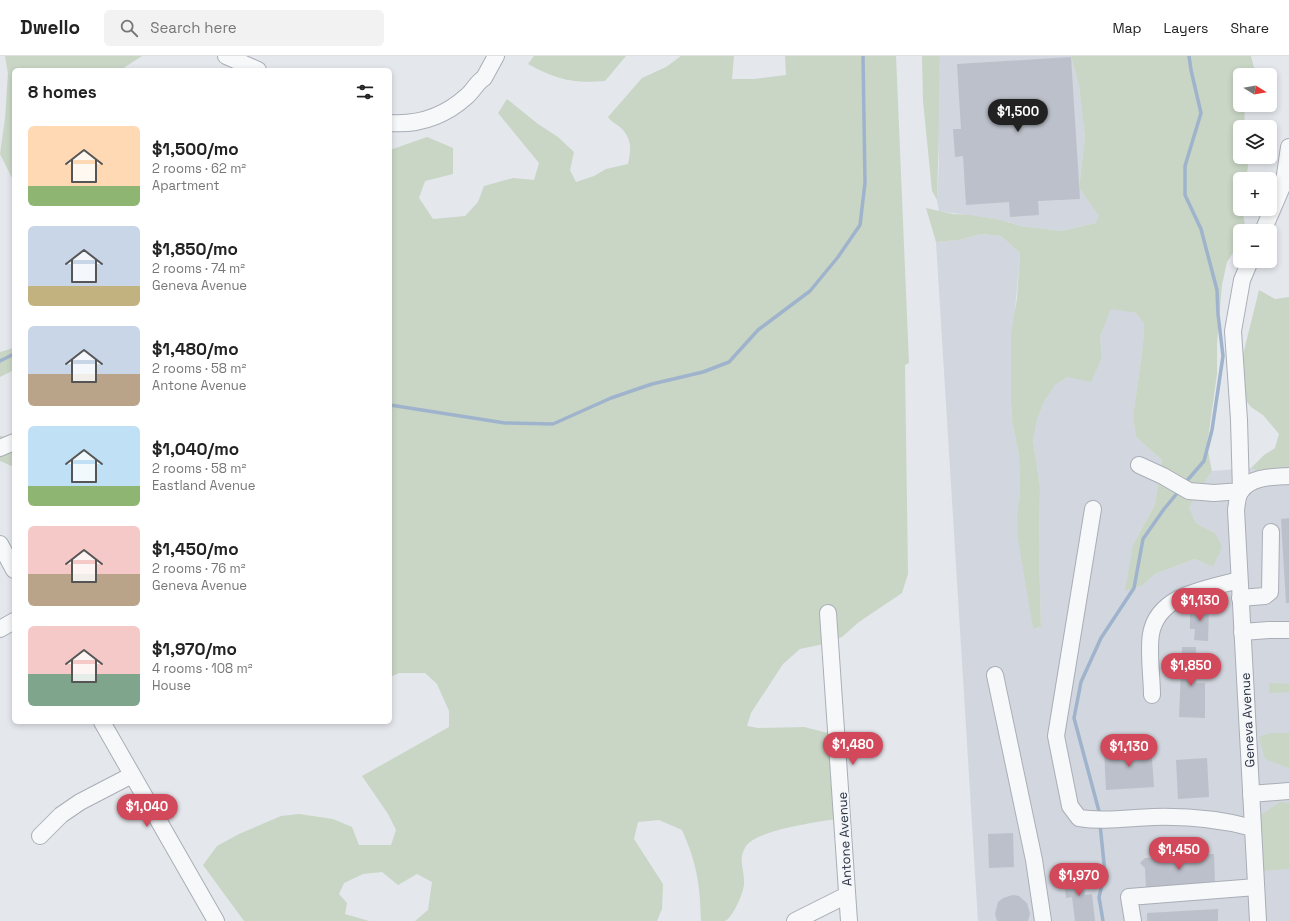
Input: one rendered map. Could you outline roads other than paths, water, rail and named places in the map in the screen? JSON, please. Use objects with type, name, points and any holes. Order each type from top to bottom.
[{"type":"street","points":[[226,56],[253,68]]},
{"type":"street","points":[[392,123],[402,124],[422,122],[449,110],[477,87],[480,80],[484,78],[496,56]]},
{"type":"street","points":[[1266,224],[1284,182],[1289,147]]},
{"type":"street","name":"Geneva Avenue","points":[[1247,268],[1242,280],[1233,331],[1239,420],[1241,491],[1236,510],[1258,921]]},
{"type":"street","points":[[0,448],[12,443]]},
{"type":"street","points":[[1139,465],[1163,476],[1183,488],[1214,493],[1241,491],[1250,483],[1261,478],[1285,476]]},
{"type":"street","points":[[1093,509],[1056,736],[1070,806],[1079,818],[1094,821],[1112,819],[1192,817],[1227,821],[1253,828]]},
{"type":"street","points":[[1240,598],[1265,596],[1270,592],[1271,532]]},
{"type":"street","points":[[0,544],[12,566]]},
{"type":"street","points":[[1152,696],[1151,636],[1153,626],[1161,613],[1178,599],[1190,593],[1239,580]]},
{"type":"street","name":"Antone Avenue","points":[[828,613],[849,921]]},
{"type":"street","points":[[0,629],[12,622]]},
{"type":"street","points":[[1242,632],[1289,630]]},
{"type":"street","points":[[995,675],[1034,860],[1042,921]]},
{"type":"street","points":[[103,724],[216,921]]},
{"type":"street","points":[[40,836],[61,815],[80,802],[132,775]]},
{"type":"street","points":[[1251,794],[1289,791]]},
{"type":"street","points":[[1133,921],[1129,897],[1256,887]]},
{"type":"street","points":[[795,921],[847,895]]},
{"type":"waterway","points":[[392,405],[505,423],[553,424],[611,398],[652,384],[703,372],[729,362],[758,330],[810,291],[838,257],[860,225],[865,183],[863,56]]},
{"type":"waterway","points":[[1185,483],[1204,461],[1212,430],[1223,356],[1217,290],[1201,229],[1185,195],[1185,166],[1201,113],[1189,56]]},
{"type":"waterway","points":[[0,361],[12,355]]},
{"type":"waterway","points":[[1100,815],[1074,718],[1081,682],[1101,638],[1134,588],[1143,539],[1179,491]]},
{"type":"waterway","points":[[1100,824],[1105,873],[1099,897],[1103,921]]}]
